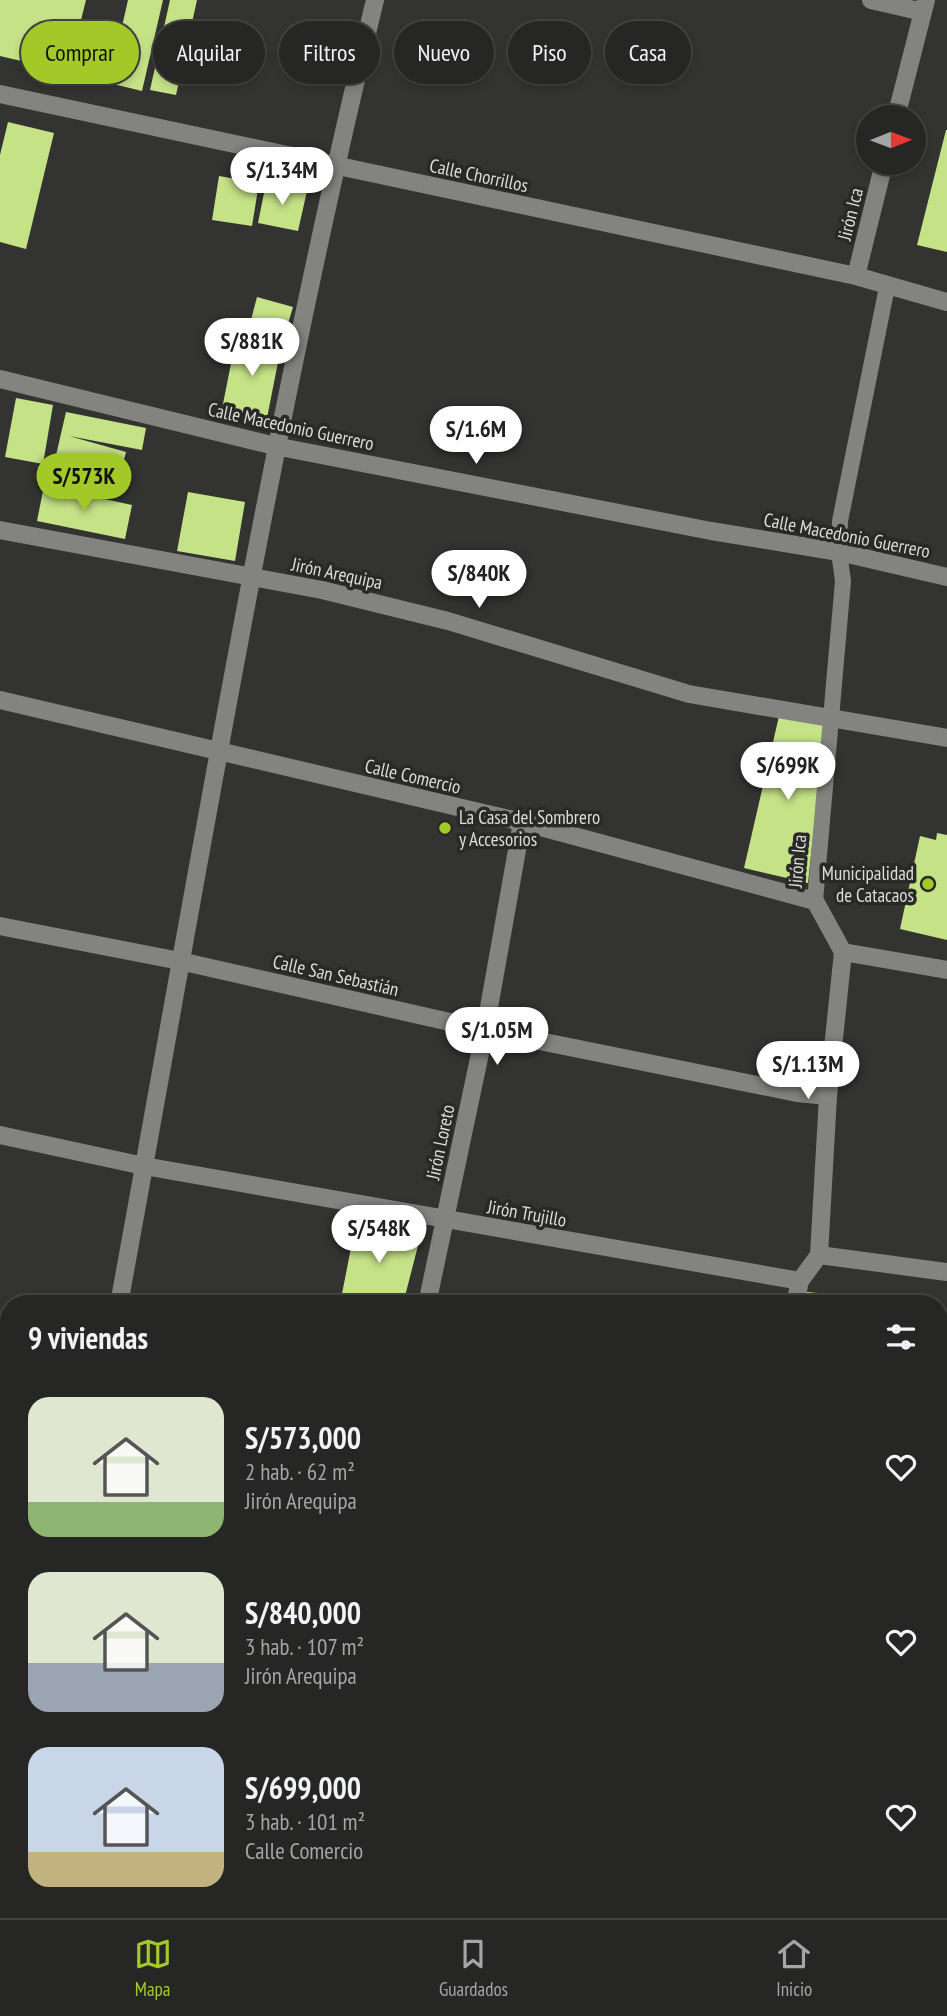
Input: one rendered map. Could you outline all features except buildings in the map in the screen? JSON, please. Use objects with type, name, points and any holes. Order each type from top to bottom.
[{"type":"street","points":[[121,1295],[275,446],[334,166],[375,0]]},
{"type":"street","points":[[871,0],[924,6],[899,105]]},
{"type":"street","name":"Calle Chorrillos","points":[[0,94],[856,276],[947,302]]},
{"type":"street","name":"Jirón Ica","points":[[856,276],[881,175]]},
{"type":"street","name":"Calle Macedonio Guerrero","points":[[0,379],[275,446],[711,531],[839,552],[947,576]]},
{"type":"street","name":"Jirón Arequipa","points":[[0,530],[322,590],[448,621],[690,694],[947,738]]},
{"type":"street","name":"Calle Comercio","points":[[0,700],[522,822],[815,901]]},
{"type":"street","name":"Jirón Loreto","points":[[429,1295],[485,1030],[522,822]]},
{"type":"street","name":"Jirón Ica","points":[[815,901],[843,952]]},
{"type":"street","name":"Calle San Sebastián","points":[[0,926],[180,961],[485,1030],[797,1093],[828,1096]]},
{"type":"street","points":[[797,1295],[800,1281],[818,1255],[828,1096],[843,952],[947,970]]},
{"type":"street","name":"Jirón Trujillo","points":[[0,1135],[144,1166],[445,1221],[800,1281]]},
{"type":"street","points":[[818,1255],[947,1272]]},
{"type":"lane","name":"Jirón Ica","points":[[815,901],[844,581],[839,552],[840,521],[887,287]]},
{"type":"place","name":"La Casa del Sombrero y Accesorios","points":[[445,828]]},
{"type":"place","name":"Municipalidad de Catacaos","points":[[928,884]]}]
